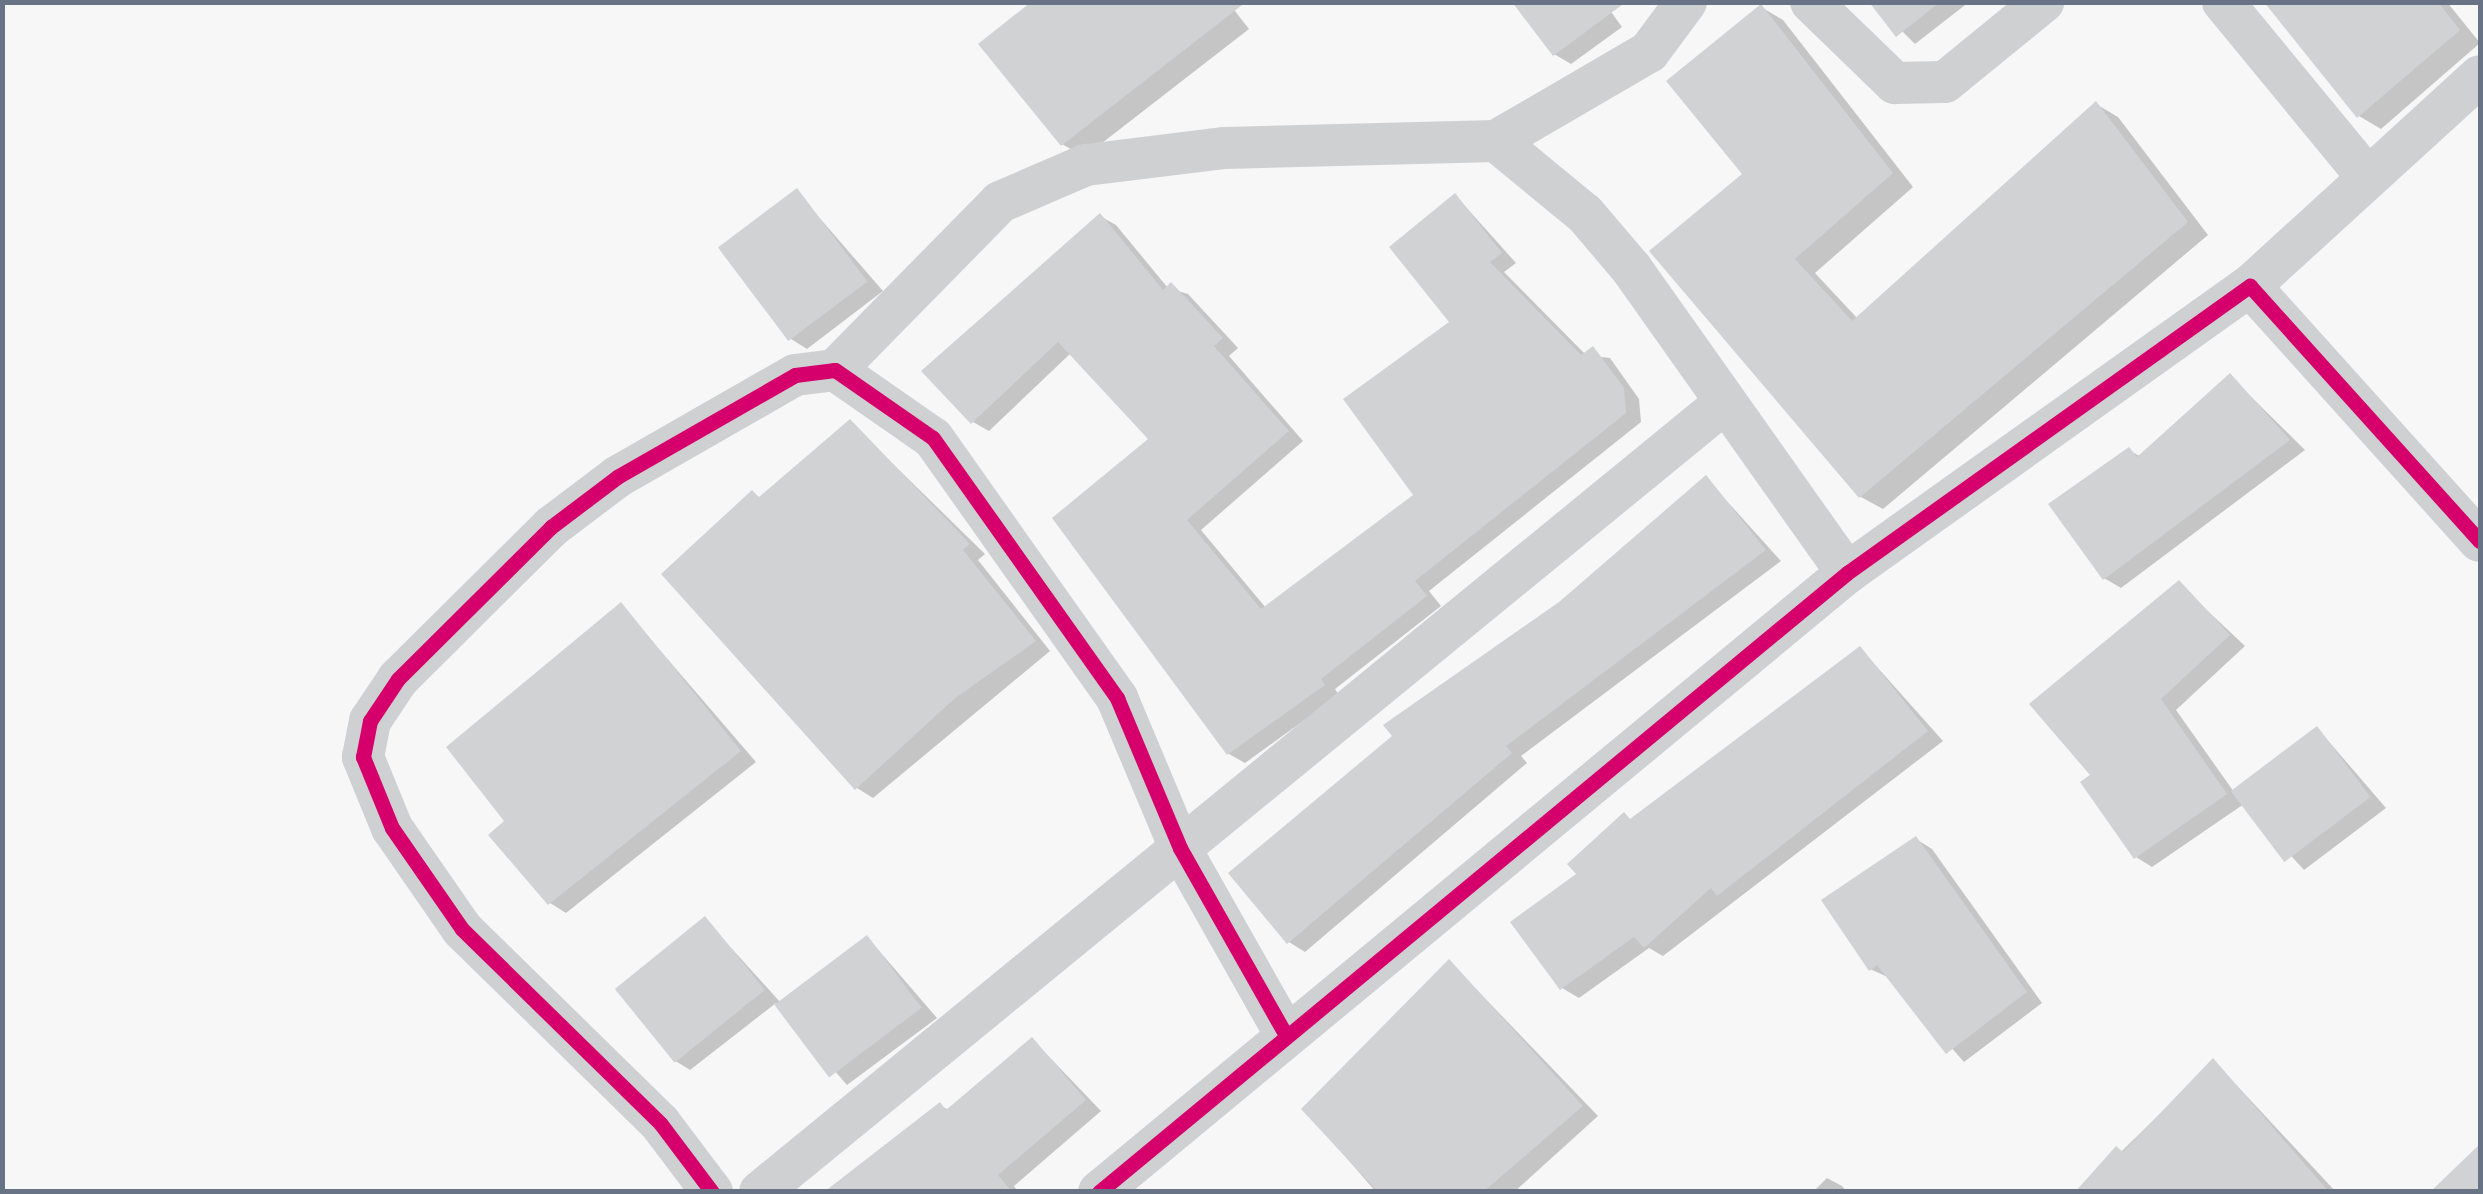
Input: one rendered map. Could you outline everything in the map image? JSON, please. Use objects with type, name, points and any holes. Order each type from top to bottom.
[{"type":"street","points":[[712,1192],[660,1123],[462,929],[392,828],[364,757],[370,721],[398,680],[551,527],[617,477],[795,375],[836,370],[1000,202],[1086,164],[1225,148],[1496,141],[1649,52],[1686,2]]},
{"type":"street","points":[[1811,2],[1895,83],[1944,82],[2043,2]]},
{"type":"street","points":[[2223,2],[2364,174]]},
{"type":"street","points":[[1099,1192],[1284,1032],[1847,573],[2250,286],[2364,174],[2480,76]]},
{"type":"street","points":[[1496,141],[1608,241],[1722,406],[1847,573]]},
{"type":"street","points":[[2250,286],[2480,541]]},
{"type":"street","points":[[836,370],[934,438],[1117,698],[1180,848],[1284,1032]]},
{"type":"street","points":[[760,1192],[1722,406]]},
{"type":"building","points":[[1031,2],[1246,2],[1061,146],[978,44]]},
{"type":"building","points":[[1512,2],[1626,2],[1553,56]]},
{"type":"building","points":[[1869,2],[1940,2],[1896,37]]},
{"type":"building","points":[[2264,2],[2438,2],[2460,30],[2357,118]]},
{"type":"building","points":[[1761,4],[1893,173],[1795,259],[1852,321],[2096,101],[2188,222],[1859,498],[1649,251],[1742,174],[1666,81]]},
{"type":"building","points":[[797,188],[867,281],[788,341],[718,248]]},
{"type":"building","points":[[1455,193],[1502,253],[1490,262],[1581,355],[1593,346],[1624,388],[1626,413],[1415,581],[1427,596],[1321,679],[1325,685],[1227,755],[1052,518],[1148,439],[1058,342],[971,424],[921,371],[1100,213],[1163,290],[1171,282],[1223,338],[1214,346],[1289,431],[1187,520],[1261,609],[1413,495],[1343,399],[1449,322],[1389,247]]},
{"type":"building","points":[[2230,373],[2290,440],[2103,580],[2048,504],[2129,447],[2137,457]]},
{"type":"building","points":[[850,419],[970,544],[963,550],[1036,641],[954,699],[855,790],[661,574],[752,490],[759,497]]},
{"type":"building","points":[[1706,475],[1766,550],[1506,746],[1512,753],[1287,944],[1228,873],[1392,736],[1383,725],[1559,602]]},
{"type":"building","points":[[2179,580],[2230,635],[2161,699],[2227,794],[2134,859],[2080,782],[2090,775],[2029,704]]},
{"type":"building","points":[[621,602],[741,751],[548,905],[488,835],[504,821],[446,747]]},
{"type":"building","points":[[1860,646],[1928,731],[1717,896],[1711,888],[1644,948],[1634,937],[1560,990],[1510,922],[1576,874],[1567,864],[1624,812],[1630,819]]},
{"type":"building","points":[[2317,726],[2371,797],[2284,862],[2231,791]]},
{"type":"building","points":[[1916,836],[2027,992],[1946,1054],[1877,965],[1869,971],[1821,900]]},
{"type":"building","points":[[705,916],[765,990],[675,1063],[615,989]]},
{"type":"building","points":[[867,935],[922,1008],[829,1077],[774,1005]]},
{"type":"building","points":[[1449,959],[1583,1106],[1483,1192],[1378,1192],[1301,1109]]},
{"type":"building","points":[[1032,1037],[1086,1100],[998,1175],[1012,1192],[824,1192],[940,1102],[946,1110]]},
{"type":"building","points":[[2213,1058],[2329,1192],[2075,1192],[2116,1146],[2123,1152]]},
{"type":"building","points":[[2480,1144],[2480,1192],[2430,1192]]},
{"type":"cycle path","points":[[1099,1192],[1847,573],[2250,286],[2480,541]]},
{"type":"cycle path","points":[[712,1192],[660,1123],[462,929],[392,828],[363,757],[370,721],[398,679],[551,527],[617,477],[795,375],[835,370],[933,438],[1117,698],[1180,848],[1284,1032]]}]
